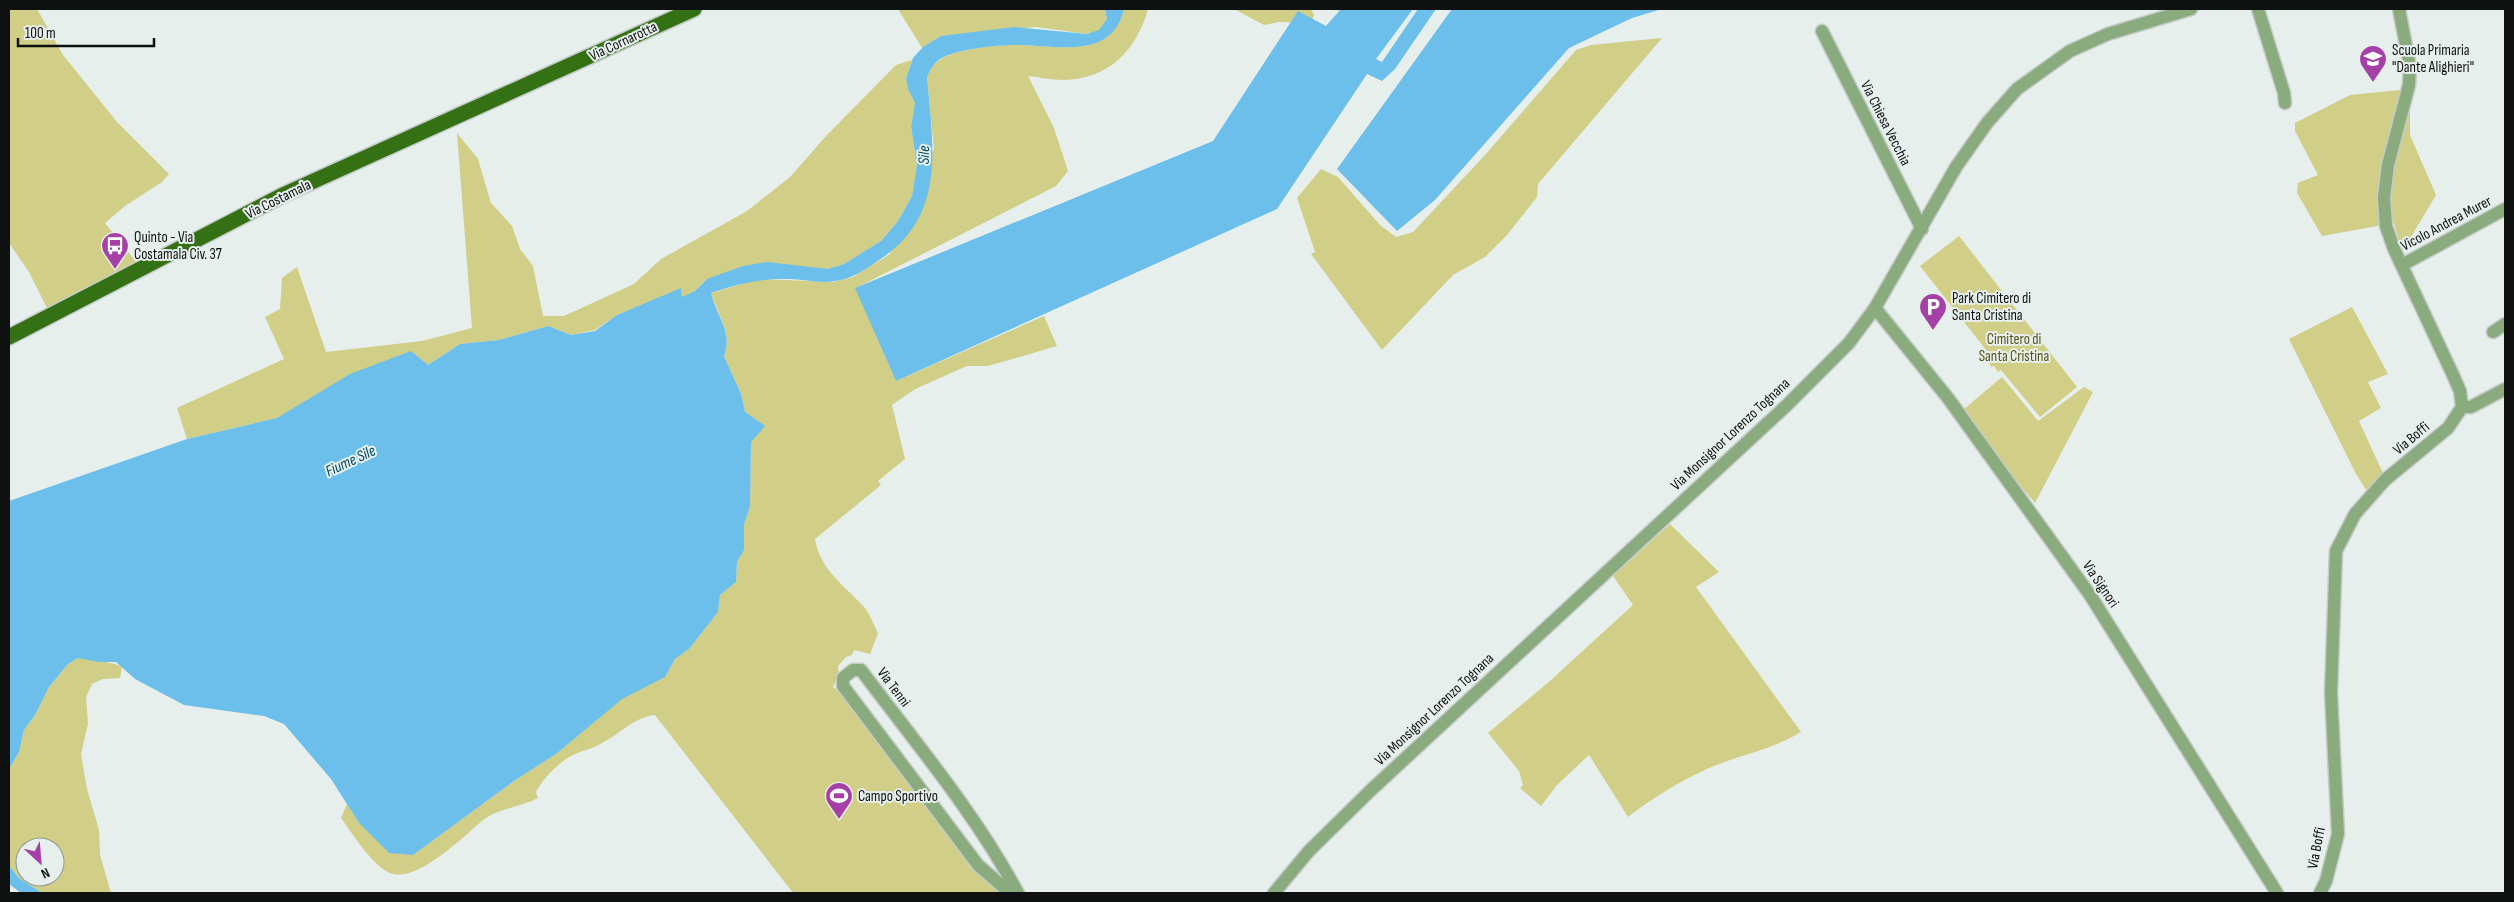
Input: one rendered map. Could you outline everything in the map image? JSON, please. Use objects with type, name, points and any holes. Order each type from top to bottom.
[{"type":"main road","name":"Via Cornarotta","points":[[553,73],[694,9]]},
{"type":"main road","name":"Via Costamala","points":[[9,337],[285,194],[553,73]]},
{"type":"street","name":"Via Monsignor Lorenzo Tognana","points":[[1274,893],[1309,851],[1370,791],[1786,406],[1848,343],[1875,308],[1956,167],[1987,123],[2017,89],[2070,51],[2108,34],[2191,9]]},
{"type":"street","points":[[2258,9],[2284,93],[2285,103]]},
{"type":"street","points":[[2399,9],[2410,67],[2409,85],[2404,109],[2393,139],[2384,197],[2386,226],[2394,249],[2460,391],[2462,407],[2471,408],[2505,389]]},
{"type":"street","name":"Via Chiesa Vecchia","points":[[1822,31],[1922,229]]},
{"type":"street","name":"Vicolo Andrea Murer","points":[[2402,265],[2505,209]]},
{"type":"street","name":"Via Signori","points":[[1875,308],[1948,398],[2090,594],[2277,893]]},
{"type":"street","points":[[2492,332],[2505,324]]},
{"type":"street","name":"Via Boffi","points":[[2320,893],[2326,881],[2338,834],[2331,693],[2336,551],[2355,514],[2385,480],[2448,428],[2462,407]]},
{"type":"street","name":"Via Tenni","points":[[1010,893],[978,865],[843,686],[843,678],[853,670],[861,670],[997,855],[1018,893]]},
{"type":"street","points":[[991,877],[1004,868]]},
{"type":"green space","points":[[9,9],[37,9],[63,55],[117,122],[169,174],[162,182],[125,206],[105,223],[137,263],[47,308],[29,272],[9,243]]},
{"type":"green space","points":[[898,9],[1105,9],[1107,19],[1099,31],[1087,34],[1036,27],[941,36],[922,48]]},
{"type":"green space","points":[[1124,9],[1148,9],[1143,24],[1128,50],[1107,68],[1094,74],[1063,80],[1028,76],[1054,128],[1068,171],[1056,186],[856,288],[896,381],[1044,316],[1057,346],[988,366],[967,366],[915,389],[892,405],[905,459],[878,481],[881,485],[815,539],[822,560],[828,569],[865,608],[878,633],[870,654],[854,650],[852,655],[846,657],[838,666],[839,674],[833,687],[844,695],[1005,893],[793,893],[655,715],[640,719],[597,746],[569,757],[558,765],[543,781],[536,792],[538,798],[489,816],[440,856],[416,871],[393,874],[379,866],[364,850],[341,818],[347,804],[359,823],[413,855],[514,781],[556,754],[622,698],[665,677],[675,659],[689,649],[718,612],[720,595],[736,582],[737,562],[744,549],[744,525],[750,506],[751,442],[741,394],[724,356],[727,339],[726,331],[711,293],[759,279],[833,282],[853,277],[890,254],[934,149],[927,77],[936,63],[957,53],[988,47],[1016,45],[1064,47],[1095,43],[1107,37],[1117,25]]},
{"type":"green space","points":[[1234,9],[1311,9],[1314,15],[1311,23],[1279,22],[1264,25]]},
{"type":"green space","points":[[1662,38],[1538,184],[1537,197],[1507,235],[1485,257],[1453,275],[1382,350],[1311,254],[1315,252],[1297,198],[1321,169],[1338,177],[1380,225],[1396,237],[1413,232],[1485,155],[1576,50],[1591,45]]},
{"type":"green space","points":[[912,60],[906,78],[908,89],[915,103],[911,126],[917,165],[912,196],[898,221],[881,241],[844,264],[828,269],[799,267],[707,279],[695,291],[682,298],[681,289],[617,315],[595,330],[571,335],[548,326],[499,340],[460,344],[428,365],[277,418],[187,439],[177,408],[284,359],[265,317],[280,309],[282,278],[297,267],[326,352],[422,341],[472,328],[457,133],[478,159],[491,203],[512,226],[520,249],[533,266],[543,316],[564,316],[634,284],[661,259],[747,211],[790,177],[827,135],[896,65]]},
{"type":"green space","points":[[2410,89],[2410,135],[2436,195],[2402,252],[2394,223],[2322,236],[2297,193],[2298,183],[2318,175],[2295,131],[2295,123],[2350,95]]},
{"type":"green space","name":"Cimitero di Santa Cristina","points":[[1959,236],[2077,387],[2040,417],[2001,370],[1998,372],[1994,366],[1991,367],[1987,357],[1990,355],[1920,266]]},
{"type":"green space","points":[[2352,307],[2388,374],[2368,382],[2381,408],[2359,421],[2382,471],[2391,483],[2373,501],[2355,472],[2289,339]]},
{"type":"green space","points":[[2002,377],[2038,421],[2084,387],[2093,392],[2035,503],[1958,414]]},
{"type":"green space","points":[[1670,524],[1719,572],[1696,587],[1801,732],[1767,748],[1719,764],[1676,784],[1628,817],[1589,755],[1557,785],[1541,806],[1520,788],[1523,785],[1519,771],[1488,733],[1551,680],[1633,605],[1613,576]]},
{"type":"green space","points":[[78,658],[108,662],[122,667],[120,678],[103,679],[92,684],[86,697],[88,724],[81,754],[87,789],[99,830],[100,855],[111,893],[42,893],[33,887],[65,887],[65,837],[15,837],[15,873],[9,866],[9,769],[19,752],[24,730],[35,715],[49,687],[68,664]]},
{"type":"water","points":[[1105,9],[1124,9],[1118,25],[1108,37],[1095,43],[1065,47],[1016,45],[988,47],[956,53],[940,59],[936,63],[927,77],[932,129],[932,154],[931,178],[926,201],[916,223],[901,243],[879,260],[858,274],[841,280],[829,282],[795,279],[759,281],[740,284],[711,293],[727,339],[724,356],[741,394],[745,412],[765,426],[751,442],[750,506],[744,525],[744,550],[737,562],[736,582],[720,595],[718,612],[689,649],[675,659],[665,677],[622,699],[556,754],[514,781],[413,855],[389,853],[359,823],[331,779],[284,724],[264,716],[184,705],[135,679],[116,662],[99,662],[78,658],[68,664],[49,687],[35,715],[24,730],[19,752],[9,769],[9,501],[187,439],[277,418],[350,374],[411,351],[428,365],[460,344],[499,340],[548,326],[571,335],[595,331],[617,315],[681,288],[682,297],[695,291],[707,279],[743,266],[767,262],[828,269],[844,264],[881,241],[898,221],[912,196],[917,165],[911,126],[915,103],[908,89],[906,78],[913,58],[923,47],[941,36],[1014,27],[1087,34],[1099,30],[1107,19]]},
{"type":"water","points":[[1341,9],[1413,9],[1376,59],[1382,62],[1418,9],[1436,9],[1395,69],[1382,81],[1367,74],[1277,209],[896,381],[855,288],[1213,141],[1298,11],[1326,26]]},
{"type":"water","points":[[1452,9],[1662,9],[1632,18],[1569,48],[1435,200],[1397,231],[1337,169]]},
{"type":"water","points":[[9,866],[15,873],[15,887],[33,887],[42,893],[21,893],[9,884]]},
{"type":"place","name":"Scuola Primaria \"Dante Alighieri\"","points":[[2373,83]]},
{"type":"place","name":"Quinto - Via Costamala Civ. 37","points":[[115,270]]},
{"type":"place","name":"Park Cimitero di Santa Cristina","points":[[1933,331]]},
{"type":"place","name":"Campo Sportivo","points":[[839,820]]},
{"type":"water label","name":"Sile","points":[[923,155]]},
{"type":"water label","name":"Fiume Sile","points":[[350,460]]}]
